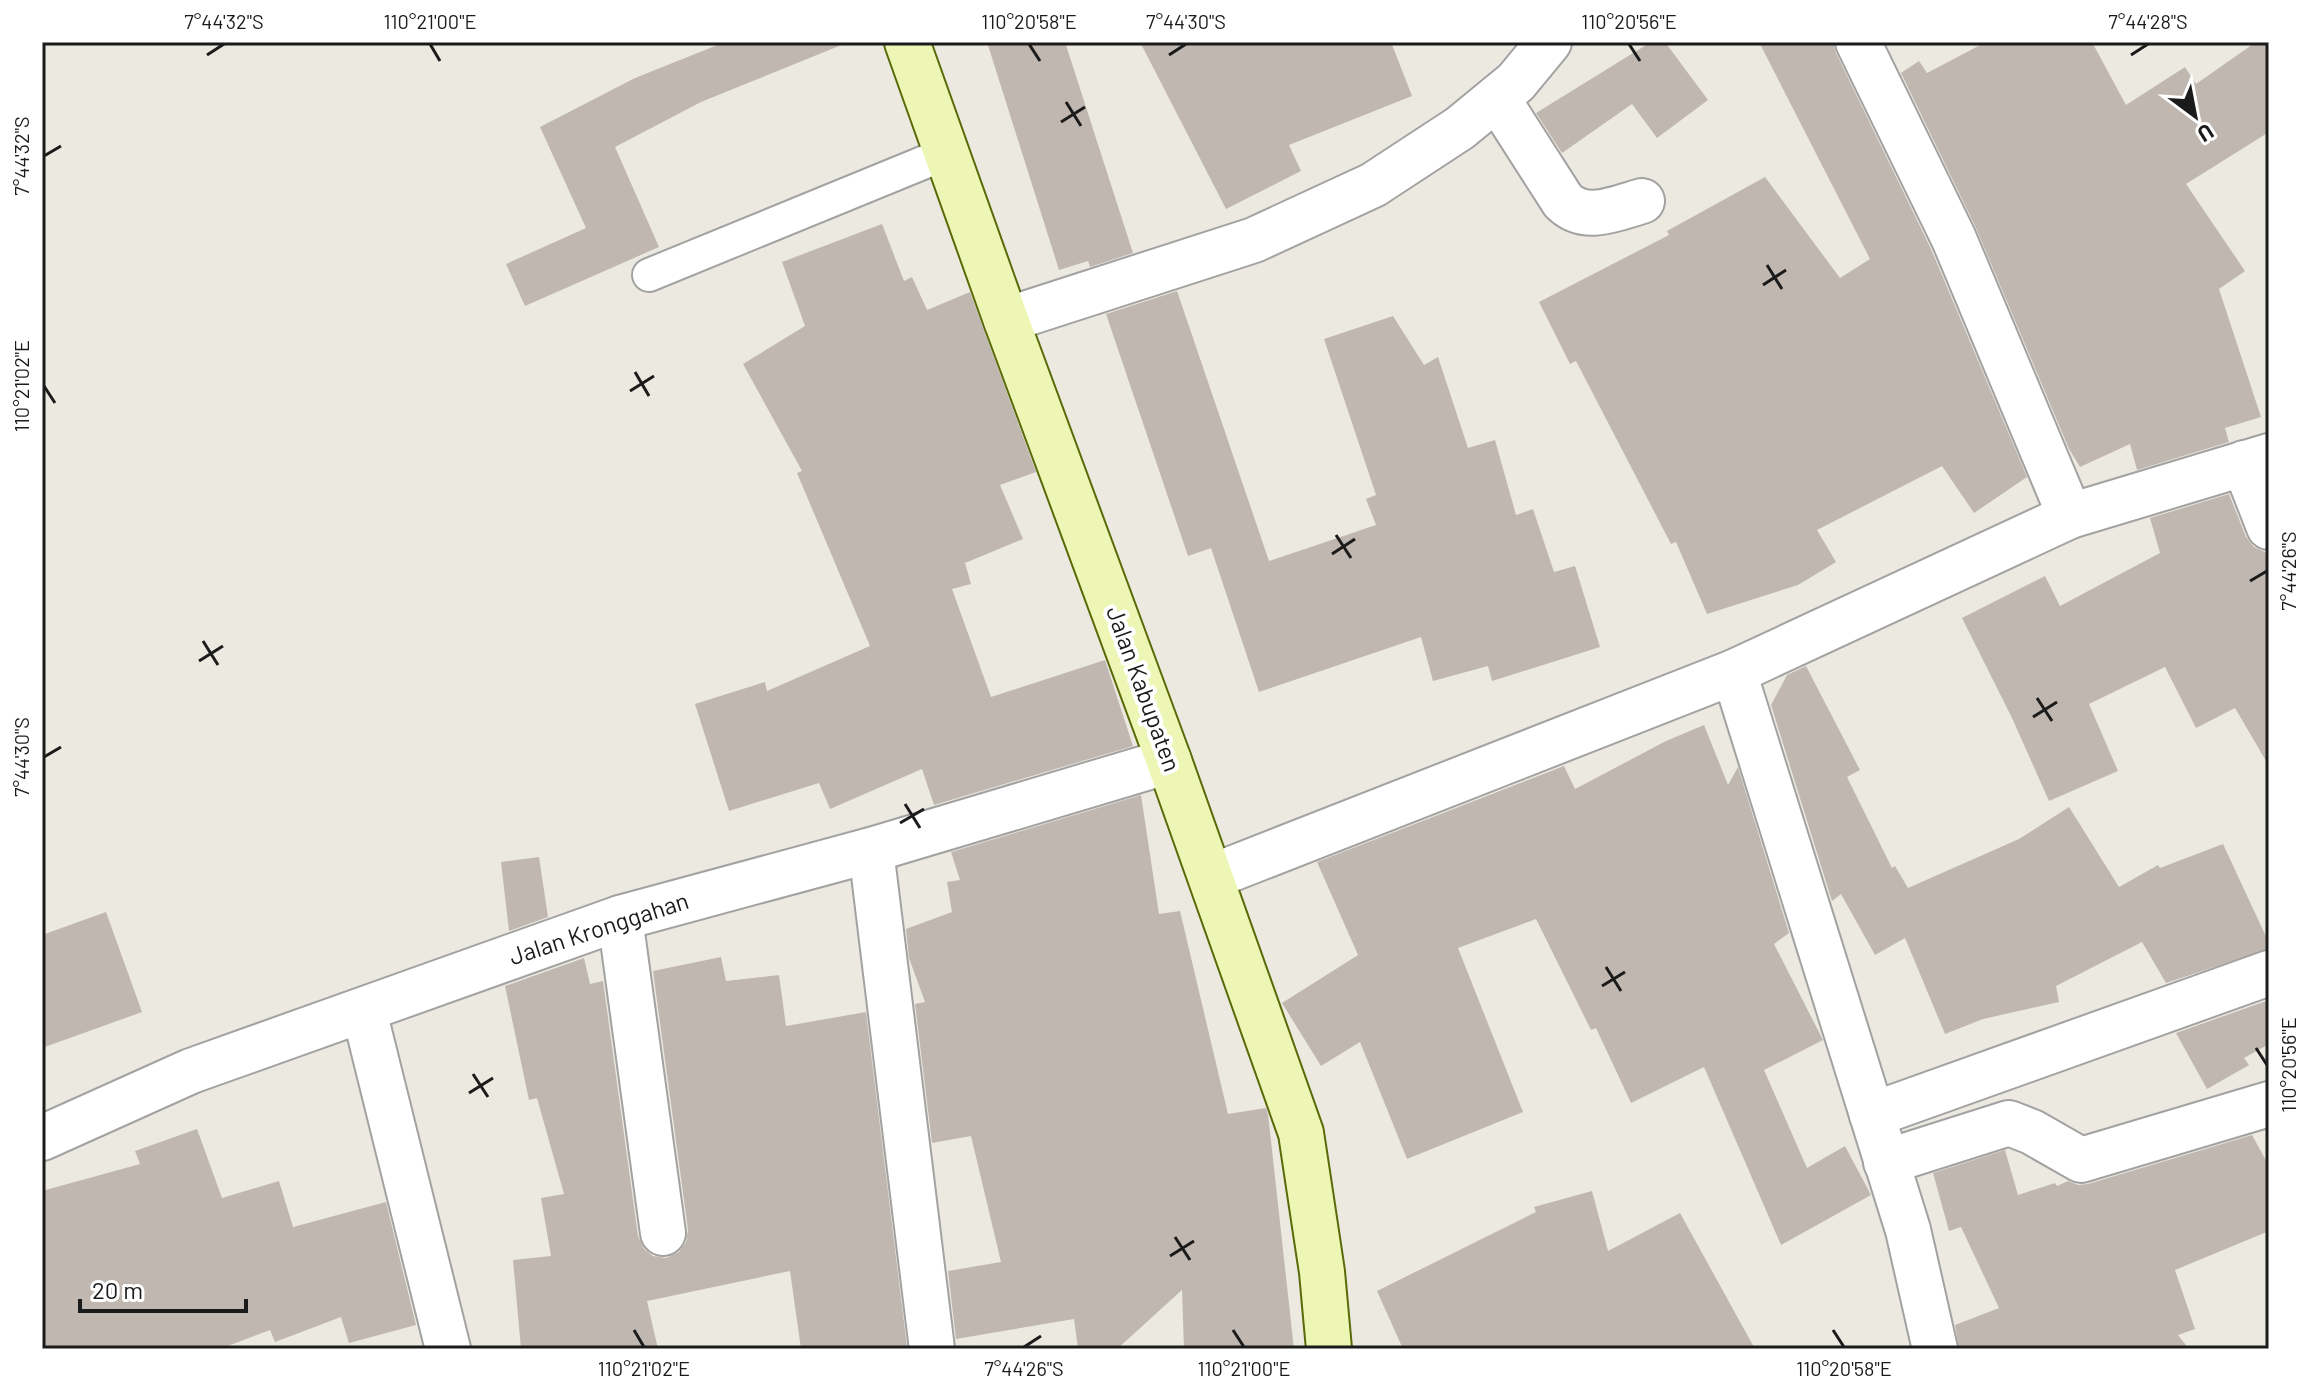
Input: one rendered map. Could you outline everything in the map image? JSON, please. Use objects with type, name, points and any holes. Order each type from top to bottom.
[{"type":"main road","name":"Jalan Kabupaten","points":[[907,42],[1301,1133],[1322,1272],[1329,1349]]},
{"type":"street","points":[[1006,320],[1254,240],[1373,185],[1460,128],[1497,98],[1516,82],[1549,42]]},
{"type":"street","points":[[1858,42],[1954,239],[2070,516]]},
{"type":"street","points":[[1497,98],[1563,201],[1574,212],[1588,213],[1642,201]]},
{"type":"street","points":[[1211,877],[1734,672],[2070,516],[2256,460],[2269,527]]},
{"type":"street","points":[[1734,672],[1908,1230],[1935,1349]]},
{"type":"street","name":"Jalan Kronggahan","points":[[42,1138],[191,1071],[620,918],[871,850],[1169,761]]},
{"type":"street","points":[[871,850],[932,1349]]},
{"type":"street","points":[[620,918],[663,1233]]},
{"type":"street","points":[[1872,1115],[2269,973]]},
{"type":"street","points":[[364,1011],[448,1349]]},
{"type":"street","points":[[1886,1162],[2009,1123],[2032,1132],[2081,1160],[2269,1104]]},
{"type":"lane","points":[[649,275],[947,153]]},
{"type":"building","points":[[725,42],[844,44],[701,102],[615,147],[659,247],[525,306],[506,264],[586,228],[540,127],[635,78]]},
{"type":"building","points":[[987,42],[1065,42],[1133,253],[1090,267],[1088,261],[1059,270]]},
{"type":"building","points":[[1140,42],[1391,42],[1412,96],[1289,145],[1301,171],[1226,209]]},
{"type":"building","points":[[1651,42],[1665,42],[1708,100],[1657,138],[1632,104],[1562,153],[1536,113]]},
{"type":"building","points":[[1759,42],[1833,42],[1931,249],[2027,477],[1974,513],[1942,466],[1817,530],[1836,562],[1798,585],[1707,614],[1676,542],[1671,544],[1576,361],[1570,364],[1539,302],[1669,235],[1667,231],[1765,177],[1840,278],[1870,259]]},
{"type":"building","points":[[1986,42],[2092,42],[2126,105],[2185,67],[2196,84],[2256,42],[2269,42],[2269,132],[2186,184],[2245,271],[2219,289],[2261,417],[2225,428],[2229,442],[2137,470],[2130,444],[2080,467],[2069,449],[1976,228],[1901,73],[1919,61],[1927,73]]},
{"type":"building","points":[[882,224],[904,281],[912,277],[927,310],[970,292],[1036,472],[1000,485],[1023,539],[965,563],[971,584],[952,589],[991,697],[1105,660],[1133,746],[934,805],[922,769],[830,809],[819,783],[729,811],[695,704],[765,682],[767,691],[870,646],[797,473],[802,471],[743,364],[805,326],[782,262]]},
{"type":"building","points":[[1177,291],[1269,561],[1376,525],[1366,499],[1376,495],[1324,339],[1393,316],[1424,365],[1438,357],[1468,448],[1495,440],[1516,515],[1533,509],[1554,572],[1575,566],[1600,647],[1492,681],[1488,666],[1433,681],[1421,637],[1259,692],[1211,548],[1188,556],[1106,314]]},
{"type":"building","points":[[2229,494],[2246,537],[2254,547],[2265,552],[2269,560],[2269,766],[2235,708],[2196,728],[2165,667],[2089,704],[2118,771],[2049,801],[1962,618],[2045,576],[2060,606],[2160,553],[2150,518]]},
{"type":"building","points":[[1806,666],[1860,770],[1847,777],[1892,868],[1895,866],[1908,888],[2019,839],[2069,807],[2119,887],[2158,865],[2160,868],[2223,844],[2269,943],[2269,949],[2166,983],[2142,942],[2056,986],[2059,1002],[1983,1019],[1945,1034],[1905,938],[1875,955],[1841,894],[1832,901],[1771,705],[1787,675]]},
{"type":"building","points":[[1704,725],[1728,785],[1738,767],[1789,933],[1774,944],[1823,1040],[1764,1070],[1807,1168],[1845,1146],[1871,1195],[1781,1245],[1704,1067],[1631,1103],[1596,1028],[1591,1030],[1536,919],[1458,948],[1523,1112],[1407,1159],[1360,1042],[1321,1066],[1282,1003],[1358,955],[1317,862],[1564,766],[1575,789],[1666,741]]},
{"type":"building","points":[[1141,795],[1159,914],[1180,911],[1228,1114],[1266,1108],[1268,1114],[1294,1349],[1184,1349],[1182,1290],[1117,1349],[1078,1349],[1074,1319],[956,1339],[948,1271],[1001,1262],[971,1136],[932,1143],[915,1004],[925,1002],[909,958],[906,929],[952,912],[947,882],[960,880],[951,852]]},
{"type":"building","points":[[539,857],[548,917],[509,931],[501,862]]},
{"type":"building","points":[[106,912],[142,1012],[42,1048],[42,935]]},
{"type":"building","points":[[721,957],[726,981],[779,975],[786,1026],[866,1012],[907,1347],[801,1349],[790,1271],[647,1301],[658,1349],[521,1349],[513,1260],[551,1256],[541,1198],[564,1194],[537,1098],[529,1100],[505,986],[584,958],[590,984],[603,981],[638,1236],[644,1249],[653,1256],[666,1258],[679,1252],[686,1242],[688,1230],[653,971]]},
{"type":"building","points":[[2269,1000],[2269,1044],[2244,1058],[2249,1065],[2207,1089],[2176,1033]]},
{"type":"building","points":[[197,1129],[222,1198],[279,1181],[293,1227],[386,1202],[416,1325],[349,1343],[341,1317],[275,1342],[270,1330],[220,1349],[42,1349],[42,1191],[140,1164],[135,1151]]},
{"type":"building","points":[[2252,1135],[2269,1166],[2269,1231],[2175,1270],[2195,1329],[2178,1335],[2189,1349],[1959,1349],[1955,1325],[1999,1308],[1961,1227],[1949,1231],[1933,1173],[2005,1150],[2018,1195],[2055,1183],[2057,1186],[2068,1181],[2078,1185],[2088,1184]]},
{"type":"building","points":[[1592,1191],[1608,1251],[1680,1213],[1755,1349],[1403,1349],[1377,1291],[1536,1212],[1534,1207]]}]
